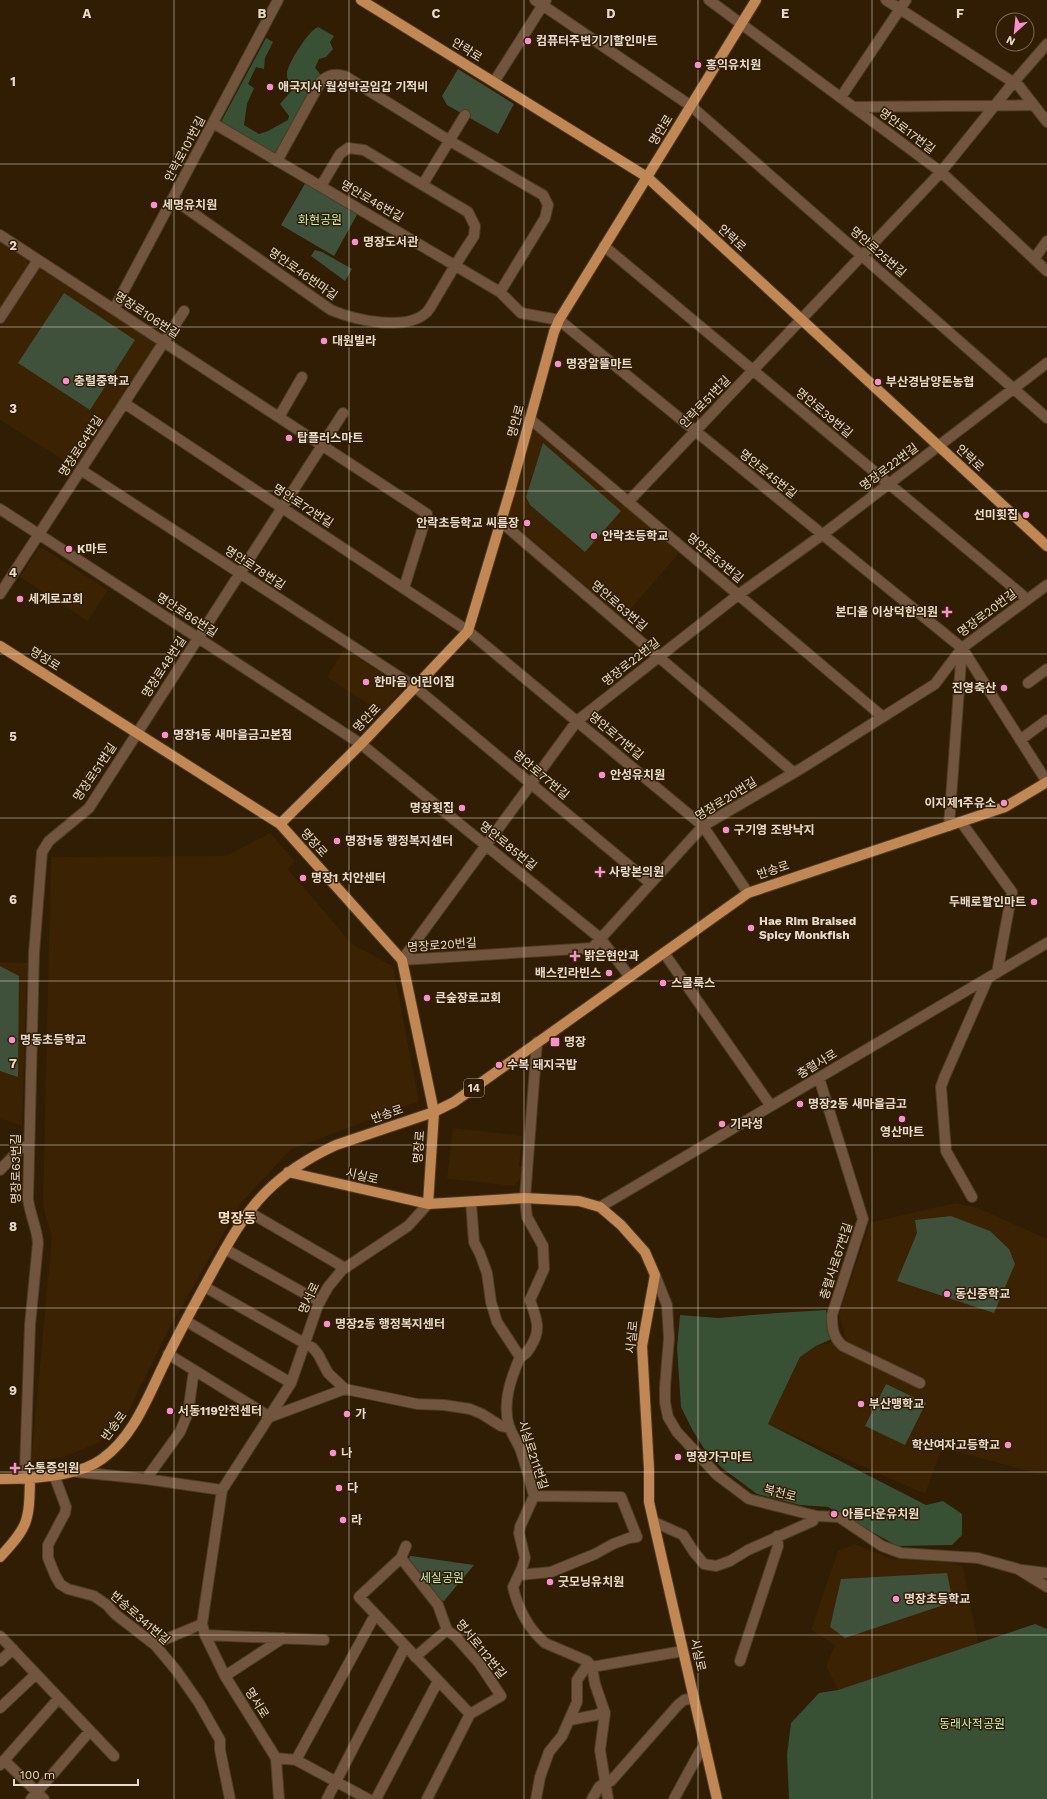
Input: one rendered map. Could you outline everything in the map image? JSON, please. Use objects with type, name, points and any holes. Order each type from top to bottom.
[{"type":"main road","name":"안락로","points":[[361,0],[647,178],[1047,546]]},
{"type":"main road","name":"명안로","points":[[280,824],[361,744],[468,631],[502,522],[554,332],[559,320],[756,0]]},
{"type":"main road","name":"명장로","points":[[0,646],[280,824],[402,960],[434,1112],[428,1204]]},
{"type":"main road","name":"반송로","points":[[0,1479],[26,1479],[77,1472],[102,1460],[120,1444],[142,1411],[168,1354],[226,1249],[249,1212],[265,1193],[288,1172],[321,1152],[434,1112],[454,1102],[748,893],[1005,807],[1047,782]]},
{"type":"main road","name":"시실로","points":[[288,1172],[428,1204],[525,1198],[578,1201],[600,1207],[621,1225],[645,1252],[655,1275],[642,1346],[649,1469],[649,1502],[717,1799]]},
{"type":"main road","points":[[0,1557],[18,1538],[26,1523],[30,1505],[26,1479]]},
{"type":"street","name":"안락로101번길","points":[[114,309],[278,0]]},
{"type":"street","name":"명안로17번길","points":[[709,0],[941,172],[1047,271]]},
{"type":"street","points":[[886,0],[1016,84],[1047,122]]},
{"type":"street","points":[[840,98],[906,0]]},
{"type":"street","points":[[494,82],[541,2]]},
{"type":"street","name":"명안로25번길","points":[[541,2],[691,106],[1047,418]]},
{"type":"street","points":[[1016,84],[1047,44]]},
{"type":"street","points":[[1016,84],[1047,52]]},
{"type":"street","points":[[277,161],[321,81],[328,75],[336,74],[345,76],[450,141],[543,195],[548,205],[546,218],[500,292]]},
{"type":"street","name":"안락로51번길","points":[[628,502],[941,172],[995,105],[1016,84]]},
{"type":"street","points":[[853,107],[1033,105]]},
{"type":"street","points":[[423,184],[465,115]]},
{"type":"street","name":"명안로46번길","points":[[213,123],[500,292],[522,312],[559,320]]},
{"type":"street","name":"명안로46번마길","points":[[173,199],[330,310],[342,315],[368,320],[399,323],[415,320],[428,311],[474,236],[475,226],[468,212],[364,150],[348,148],[340,154],[321,186]]},
{"type":"street","name":"명장로106번길","points":[[0,235],[427,514],[404,588]]},
{"type":"street","points":[[1034,259],[1047,241]]},
{"type":"street","name":"명안로39번길","points":[[604,246],[1027,599]]},
{"type":"street","points":[[0,318],[38,260]]},
{"type":"street","name":"명장로64번길","points":[[0,594],[184,311]]},
{"type":"street","name":"명안로45번길","points":[[559,320],[962,648],[1047,782]]},
{"type":"street","name":"명장로22번길","points":[[402,960],[577,721],[738,595],[822,535],[1047,363]]},
{"type":"street","points":[[279,417],[302,377]]},
{"type":"street","name":"명안로72번길","points":[[124,403],[468,631]]},
{"type":"street","name":"명장로48번길","points":[[137,733],[343,413]]},
{"type":"street","name":"명안로53번길","points":[[530,419],[884,717]]},
{"type":"street","name":"명안로78번길","points":[[81,470],[415,687]]},
{"type":"street","name":"명안로86번길","points":[[0,509],[361,744]]},
{"type":"street","name":"명안로63번길","points":[[502,522],[793,772]]},
{"type":"street","name":"명장로20번길","points":[[402,960],[592,948],[703,826],[802,768],[935,684],[962,648],[1047,585]]},
{"type":"street","name":"명안로71번길","points":[[468,631],[703,826],[748,893]]},
{"type":"street","points":[[949,826],[962,648]]},
{"type":"street","points":[[1028,683],[1047,670]]},
{"type":"street","name":"명안로77번길","points":[[415,687],[650,883]]},
{"type":"street","points":[[1020,740],[1047,720]]},
{"type":"street","name":"명장로51번길","points":[[34,953],[42,852],[49,841],[89,808],[137,733]]},
{"type":"street","name":"명안로85번길","points":[[361,744],[600,938],[630,977]]},
{"type":"street","points":[[961,822],[1012,892],[997,973]]},
{"type":"street","name":"충렬사로","points":[[600,1207],[1047,943]]},
{"type":"street","name":"명장로63번길","points":[[26,1479],[25,1469],[30,1325],[38,1244],[37,1230],[30,1211],[28,1199],[34,953]]},
{"type":"street","points":[[664,953],[771,1106]]},
{"type":"street","points":[[972,1197],[946,1151],[941,1087],[988,978]]},
{"type":"street","points":[[525,1198],[537,1042]]},
{"type":"street","name":"충렬사로67번길","points":[[820,1078],[863,1219],[832,1315],[832,1330],[836,1340],[843,1346],[920,1383]]},
{"type":"street","points":[[0,1170],[22,1147],[29,1145]]},
{"type":"street","name":"시실로211번길","points":[[525,1198],[527,1217],[543,1246],[544,1269],[530,1300],[537,1319],[538,1336],[526,1355],[520,1357],[508,1388],[507,1408],[510,1428],[521,1451],[534,1496],[523,1518],[519,1533],[525,1558],[513,1587],[522,1616],[545,1643],[587,1661],[592,1667]]},
{"type":"street","points":[[471,1202],[474,1242],[487,1273],[491,1302],[497,1322],[520,1357]]},
{"type":"street","name":"명서로","points":[[279,1799],[276,1758],[225,1676],[205,1635],[202,1624],[222,1490],[291,1383],[320,1302],[328,1286],[346,1268],[408,1226],[428,1204]]},
{"type":"street","points":[[249,1212],[346,1268]]},
{"type":"street","points":[[226,1249],[320,1302]]},
{"type":"street","name":"복천로","points":[[655,1275],[667,1305],[669,1338],[664,1387],[668,1417],[677,1432],[717,1475],[750,1499],[813,1515],[839,1517],[882,1546],[901,1553],[978,1558],[1018,1569],[1047,1587]]},
{"type":"street","points":[[205,1287],[305,1344],[318,1354],[328,1372],[345,1389]]},
{"type":"street","points":[[186,1321],[291,1383]]},
{"type":"street","points":[[168,1354],[270,1417],[345,1389],[417,1404],[444,1405],[470,1410],[482,1414],[501,1426],[510,1428]]},
{"type":"street","points":[[146,1479],[180,1432],[188,1413],[194,1370]]},
{"type":"street","points":[[77,1472],[146,1479],[222,1490]]},
{"type":"street","name":"반송로341번길","points":[[54,1475],[66,1507],[63,1518],[48,1545],[48,1558],[55,1575],[60,1584],[68,1589],[94,1596],[107,1605],[115,1614],[154,1644],[176,1670],[199,1703],[220,1740],[220,1750],[230,1799]]},
{"type":"street","points":[[519,1575],[552,1572],[595,1554],[618,1542],[637,1537],[621,1497],[534,1496]]},
{"type":"street","points":[[654,1522],[683,1535],[704,1564],[716,1566],[730,1561],[748,1550],[777,1536],[813,1521],[813,1515]]},
{"type":"street","points":[[740,1661],[778,1546],[777,1536]]},
{"type":"street","points":[[406,1546],[400,1558],[359,1597],[470,1714],[426,1799]]},
{"type":"street","name":"명서로112번길","points":[[400,1558],[438,1605],[447,1630],[456,1637],[479,1663],[501,1696],[470,1714]]},
{"type":"street","points":[[1018,1569],[1047,1573]]},
{"type":"street","points":[[296,1760],[375,1615]]},
{"type":"street","points":[[154,1644],[202,1624]]},
{"type":"street","points":[[415,1657],[447,1630]]},
{"type":"street","points":[[205,1635],[324,1640]]},
{"type":"street","points":[[0,1636],[114,1756]]},
{"type":"street","points":[[225,1676],[282,1638]]},
{"type":"street","points":[[326,1799],[406,1647]]},
{"type":"street","points":[[0,1661],[13,1649]]},
{"type":"street","points":[[536,1799],[540,1777],[549,1752],[562,1736],[570,1720],[577,1702],[577,1680],[586,1667],[683,1651]]},
{"type":"street","points":[[592,1667],[595,1684],[604,1711],[605,1720],[600,1741],[600,1750],[608,1799]]},
{"type":"street","points":[[0,1708],[36,1674]]},
{"type":"street","points":[[376,1799],[438,1681]]},
{"type":"street","points":[[59,1698],[2,1763],[38,1797],[90,1731]]},
{"type":"street","points":[[592,1799],[599,1787],[606,1782],[611,1782],[678,1705],[684,1700],[694,1698]]},
{"type":"street","points":[[570,1720],[596,1716],[604,1711]]},
{"type":"street","points":[[674,1799],[699,1753],[705,1745]]},
{"type":"street","points":[[276,1758],[296,1760],[368,1799]]},
{"type":"shaded area","points":[[0,242],[27,259],[28,265],[0,308]]},
{"type":"shaded area","name":"충렬중학교","points":[[38,267],[157,343],[76,468],[0,420],[0,326]]},
{"type":"shaded area","name":"안락초등학교","points":[[538,431],[679,553],[623,618],[508,519],[532,432]]},
{"type":"shaded area","points":[[43,548],[108,590],[88,621],[20,577],[38,549]]},
{"type":"shaded area","name":"한마음 어린이집","points":[[344,649],[404,687],[382,713],[327,677]]},
{"type":"shaded area","points":[[270,833],[295,861],[288,869],[352,944],[393,966],[419,1101],[290,1150],[241,1203],[169,1329],[129,1410],[100,1442],[64,1457],[31,1462],[52,1237],[43,1206],[51,857],[226,856]]},
{"type":"shaded area","name":"명동초등학교","points":[[0,962],[27,963],[22,1126],[0,1118]]},
{"type":"shaded area","points":[[453,1128],[522,1136],[519,1166],[523,1167],[522,1176],[515,1186],[447,1179]]},
{"type":"shaded area","points":[[956,1203],[978,1208],[1047,1239],[1047,1476],[942,1448],[925,1494],[768,1424],[800,1357],[816,1346],[846,1339],[839,1314],[869,1226],[872,1222]]},
{"type":"shaded area","name":"명장초등학교","points":[[855,1544],[892,1559],[946,1560],[963,1567],[978,1643],[838,1690],[826,1666],[835,1645],[811,1630],[838,1551]]},
{"type":"green space","points":[[318,27],[334,36],[330,42],[333,49],[326,57],[319,59],[315,68],[322,76],[277,159],[228,129],[221,122],[266,38],[273,42],[265,58],[264,69],[256,67],[248,84],[254,88],[247,104],[244,125],[259,134],[268,131],[288,120],[289,116],[280,104],[293,89],[287,78],[288,69],[294,56],[309,34]]},
{"type":"green space","points":[[458,69],[514,104],[498,134],[447,105],[442,96]]},
{"type":"green space","name":"화현공원","points":[[306,182],[358,213],[334,256],[281,225]]},
{"type":"green space","points":[[315,250],[322,252],[352,269],[345,281],[311,256]]},
{"type":"green space","points":[[64,293],[135,340],[90,410],[18,363]]},
{"type":"green space","points":[[543,443],[621,511],[585,552],[530,505],[526,497]]},
{"type":"green space","points":[[0,966],[19,976],[18,1077],[0,1071]]},
{"type":"green space","points":[[951,1216],[990,1231],[1009,1249],[1015,1264],[994,1313],[897,1281],[917,1233],[915,1220]]},
{"type":"green space","points":[[826,1310],[832,1339],[816,1346],[800,1357],[768,1424],[926,1505],[943,1501],[962,1514],[962,1535],[952,1545],[897,1546],[828,1507],[800,1505],[757,1494],[722,1468],[705,1450],[693,1431],[681,1407],[677,1348],[680,1315],[718,1318]]},
{"type":"green space","points":[[886,1384],[926,1403],[905,1445],[865,1426]]},
{"type":"green space","name":"세실공원","points":[[410,1556],[474,1565],[444,1601],[437,1599],[408,1561]]},
{"type":"green space","points":[[947,1573],[953,1602],[845,1638],[830,1627],[841,1579]]},
{"type":"green space","name":"동래사적공원","points":[[1035,1624],[1047,1629],[1047,1799],[789,1799],[787,1755],[791,1723],[819,1693],[838,1690]]},
{"type":"place","name":"컴퓨터주변기기할인마트","points":[[528,41]]},
{"type":"place","name":"홍익유치원","points":[[698,65]]},
{"type":"place","name":"애국지사 월성박공임갑 기적비","points":[[270,87]]},
{"type":"place","name":"세명유치원","points":[[154,205]]},
{"type":"place","name":"명장도서관","points":[[355,242]]},
{"type":"place","name":"대원빌라","points":[[324,341]]},
{"type":"place","name":"명장알뜰마트","points":[[558,364]]},
{"type":"place","name":"충렬중학교","points":[[66,381]]},
{"type":"place","name":"부산경남양돈농협","points":[[878,382]]},
{"type":"place","name":"탑플러스마트","points":[[289,438]]},
{"type":"place","name":"선미횟집","points":[[1026,515]]},
{"type":"place","name":"안락초등학교 씨름장","points":[[527,523]]},
{"type":"place","name":"안락초등학교","points":[[594,536]]},
{"type":"place","name":"K마트","points":[[69,549]]},
{"type":"place","name":"세계로교회","points":[[20,599]]},
{"type":"place","name":"본디올 이상덕한의원","points":[[947,612]]},
{"type":"place","name":"한마음 어린이집","points":[[366,682]]},
{"type":"place","name":"진영축산","points":[[1004,688]]},
{"type":"place","name":"명장1동 새마을금고본점","points":[[165,735]]},
{"type":"place","name":"안성유치원","points":[[602,775]]},
{"type":"place","name":"이지제1주유소","points":[[1004,803]]},
{"type":"place","name":"명장횟집","points":[[462,808]]},
{"type":"place","name":"구기영 조방낙지","points":[[726,830]]},
{"type":"place","name":"명장1동 행정복지센터","points":[[337,841]]},
{"type":"place","name":"사랑본의원","points":[[600,872]]},
{"type":"place","name":"명장1 치안센터","points":[[303,878]]},
{"type":"place","name":"두배로할인마트","points":[[1034,902]]},
{"type":"place","name":"Hae Rim Braised Spicy Monkfish","points":[[751,928]]},
{"type":"place","name":"밝은현안과","points":[[575,956]]},
{"type":"place","name":"배스킨라빈스","points":[[609,973]]},
{"type":"place","name":"스쿨룩스","points":[[663,983]]},
{"type":"place","name":"큰숲장로교회","points":[[427,998]]},
{"type":"place","name":"명동초등학교","points":[[12,1040]]},
{"type":"place","name":"명장","points":[[555,1042]]},
{"type":"place","name":"수복 돼지국밥","points":[[499,1065]]},
{"type":"place","name":"명장2동 새마을금고","points":[[800,1104]]},
{"type":"place","name":"영산마트","points":[[902,1119]]},
{"type":"place","name":"기라성","points":[[722,1124]]},
{"type":"place","name":"동신중학교","points":[[947,1294]]},
{"type":"place","name":"명장2동 행정복지센터","points":[[327,1324]]},
{"type":"place","name":"부산맹학교","points":[[861,1404]]},
{"type":"place","name":"서동119안전센터","points":[[170,1411]]},
{"type":"place","name":"가","points":[[347,1414]]},
{"type":"place","name":"학산여자고등학교","points":[[1008,1445]]},
{"type":"place","name":"나","points":[[333,1453]]},
{"type":"place","name":"명장가구마트","points":[[678,1457]]},
{"type":"place","name":"수통증의원","points":[[15,1468]]},
{"type":"place","name":"다","points":[[339,1488]]},
{"type":"place","name":"아름다운유치원","points":[[834,1514]]},
{"type":"place","name":"라","points":[[343,1520]]},
{"type":"place","name":"굿모닝유치원","points":[[550,1582]]},
{"type":"place","name":"명장초등학교","points":[[896,1599]]},
{"type":"district","name":"명장동","points":[[237,1218]]}]
